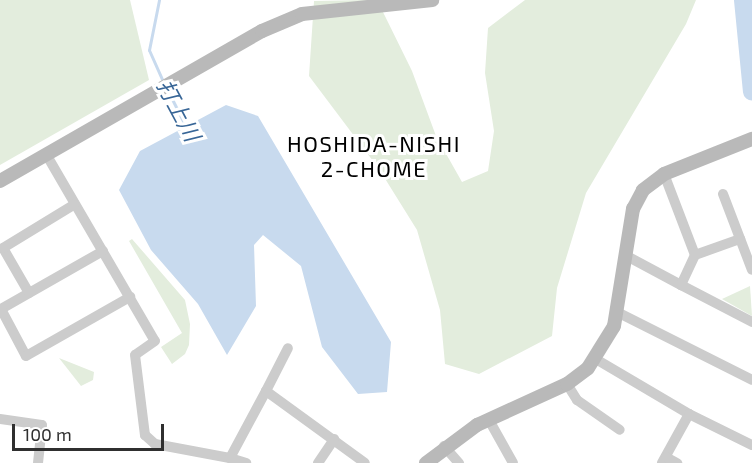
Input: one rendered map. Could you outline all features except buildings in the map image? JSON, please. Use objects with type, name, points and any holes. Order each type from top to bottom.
[{"type":"street","points":[[0,181],[262,31],[302,14],[432,0]]},
{"type":"street","points":[[426,463],[444,446],[489,420],[567,384],[588,368],[614,326],[633,209],[643,190],[663,174],[748,141]]},
{"type":"street","points":[[46,154],[155,341],[135,355],[145,435],[155,444],[246,463]]},
{"type":"street","points":[[663,174],[695,255]]},
{"type":"street","points":[[723,194],[752,270]]},
{"type":"street","points":[[29,293],[3,248],[75,204]]},
{"type":"street","points":[[681,285],[695,255],[740,239]]},
{"type":"street","points":[[103,251],[1,309],[26,356],[130,297]]},
{"type":"street","points":[[625,255],[752,322]]},
{"type":"street","points":[[617,312],[752,380]]},
{"type":"street","points":[[230,458],[288,348]]},
{"type":"street","points":[[594,358],[689,414],[752,445]]},
{"type":"street","points":[[567,384],[577,400],[605,426],[620,430]]},
{"type":"street","points":[[266,391],[334,438],[365,463]]},
{"type":"street","points":[[677,463],[664,460],[689,414]]},
{"type":"street","points":[[0,419],[42,425],[38,463]]},
{"type":"street","points":[[489,420],[513,463]]},
{"type":"street","points":[[318,463],[334,438]]},
{"type":"street","points":[[444,446],[459,463]]},
{"type":"green space","points":[[0,0],[130,0],[149,80],[0,165]]},
{"type":"green space","points":[[369,0],[382,10],[412,71],[436,136],[462,182],[488,171],[494,131],[485,73],[488,28],[525,0],[696,0],[686,24],[586,193],[557,288],[552,336],[479,374],[445,364],[440,310],[417,230],[379,169],[309,76],[314,1]]},
{"type":"green space","points":[[132,239],[185,300],[190,324],[189,345],[185,354],[172,364],[161,347],[182,333],[129,241]]},
{"type":"green space","points":[[750,286],[752,316],[722,299]]},
{"type":"green space","points":[[59,358],[94,372],[93,380],[81,386]]},
{"type":"water","points":[[226,105],[258,116],[391,342],[387,392],[358,394],[322,347],[301,266],[263,235],[254,245],[256,306],[227,355],[198,304],[151,250],[119,190],[140,151]]},
{"type":"waterway","name":"打上川","points":[[159,0],[149,50],[164,83]]},
{"type":"waterway","points":[[743,0],[752,92]]},
{"type":"waterway","name":"打上川","points":[[167,89],[187,129]]},
{"type":"district","name":"HOSHIDA-NISHI 2-CHOME","points":[[374,156]]}]
